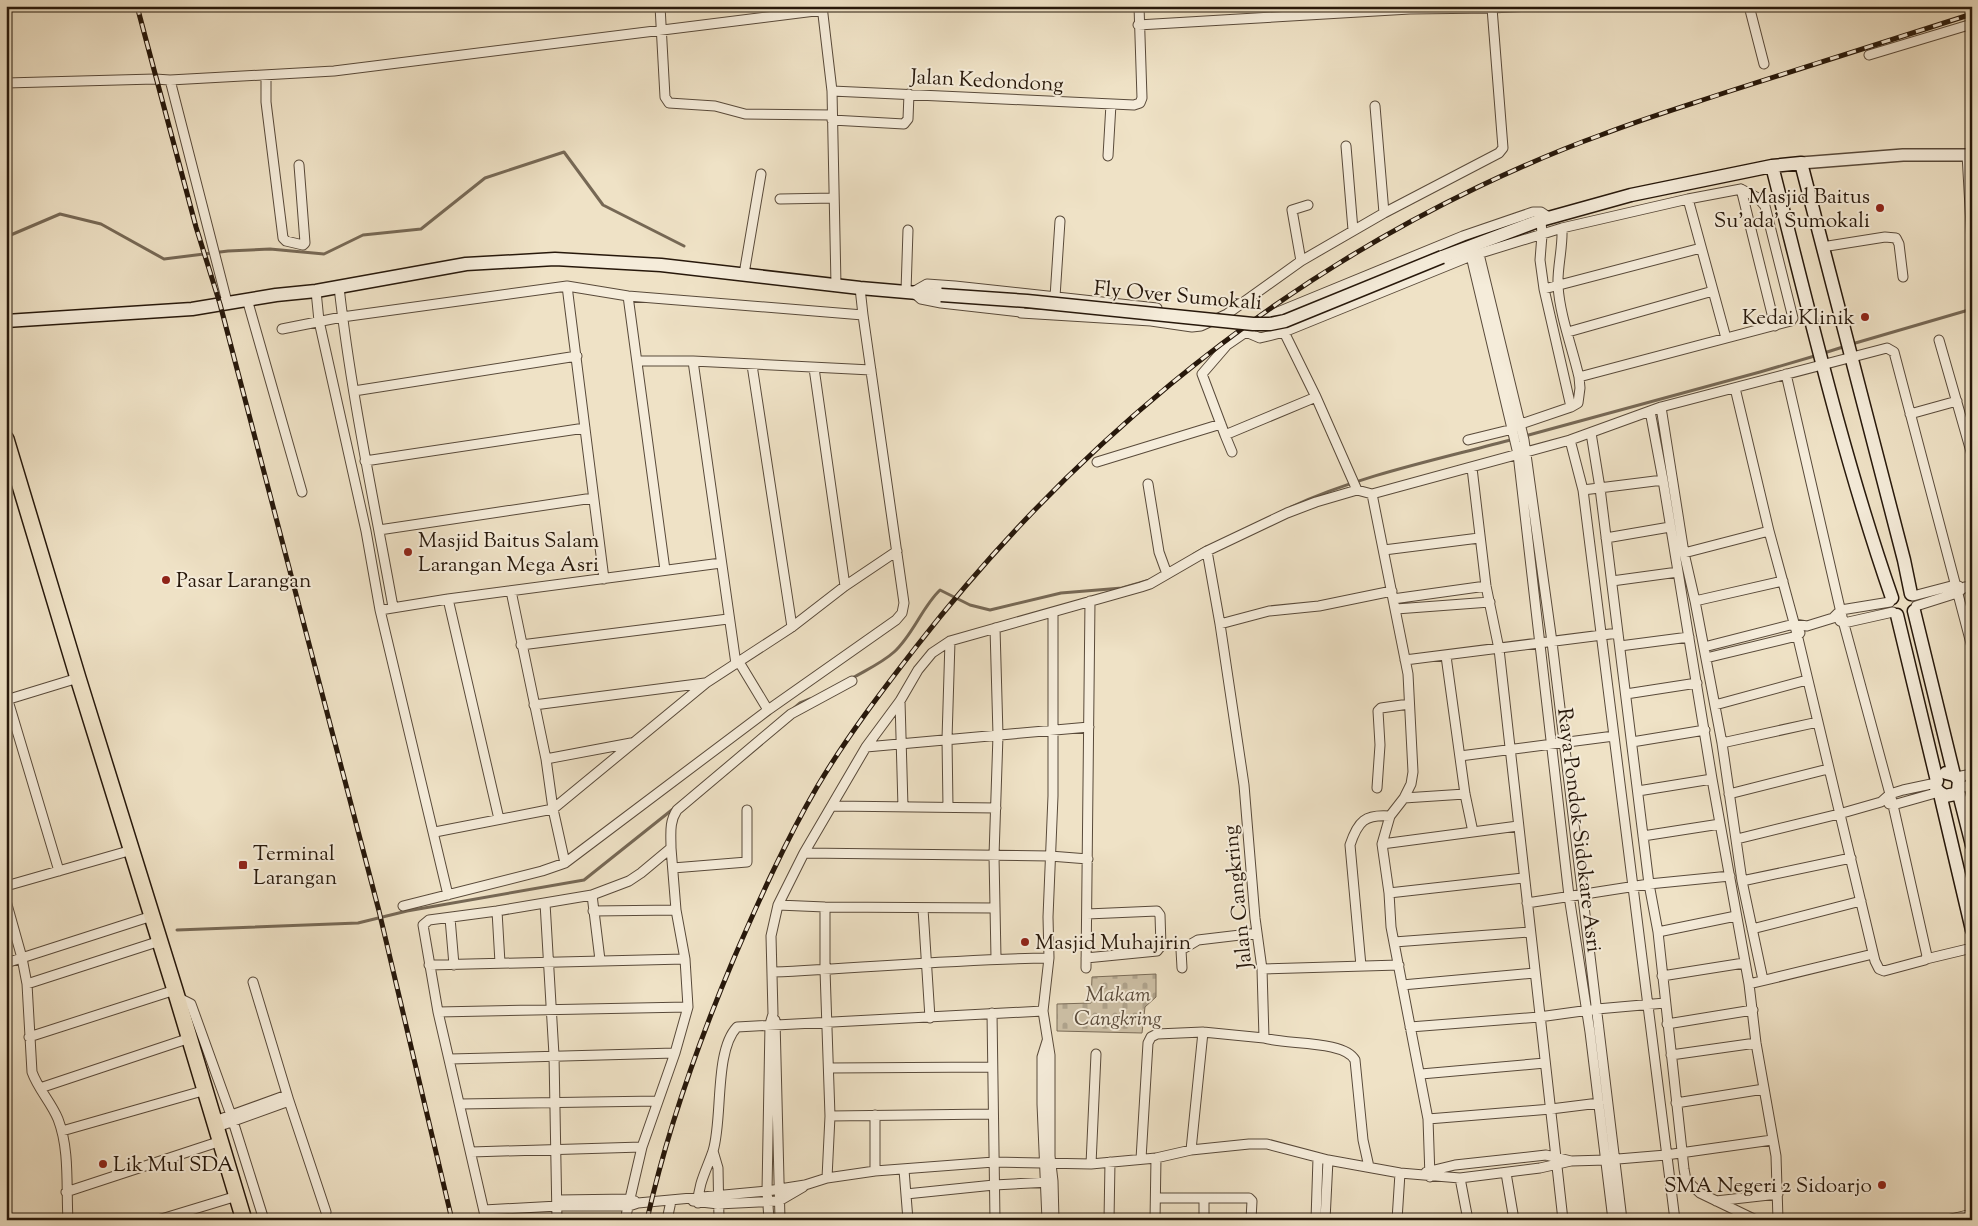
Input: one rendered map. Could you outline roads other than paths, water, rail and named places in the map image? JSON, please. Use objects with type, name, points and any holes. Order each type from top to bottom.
[{"type":"highway","points":[[6,439],[12,477],[132,850],[244,1220]]},
{"type":"main road","name":"Fly Over Sumokali","points":[[6,321],[156,312],[316,291],[466,264],[554,259],[661,265],[860,288],[1027,301],[1253,324],[1270,324],[1285,321],[1442,257],[1541,220],[1631,196],[1772,166],[1801,163]]},
{"type":"main road","points":[[1801,163],[1904,560],[1972,846]]},
{"type":"main road","points":[[1772,166],[1815,341],[1893,607],[1972,930]]},
{"type":"main road","points":[[1893,607],[1900,592],[1913,602]]},
{"type":"main road","points":[[1893,607],[1906,616],[1913,602]]},
{"type":"main road","points":[[1938,788],[1944,774],[1957,782]]},
{"type":"main road","points":[[1938,788],[1950,796],[1957,782]]},
{"type":"street","points":[[660,6],[665,97],[669,103],[715,106],[745,114],[904,124],[908,119],[910,94]]},
{"type":"street","points":[[1139,6],[1138,25],[1347,9],[1530,6]]},
{"type":"street","points":[[1749,6],[1764,64]]},
{"type":"street","points":[[910,291],[921,299],[941,303],[1020,312],[1151,321],[1192,326],[1202,326],[1227,314],[1301,261],[1384,212],[1498,153],[1503,148],[1492,7]]},
{"type":"street","points":[[6,83],[170,80],[334,71],[822,8],[832,91],[836,285]]},
{"type":"street","points":[[1869,55],[1972,24]]},
{"type":"street","name":"Jalan Kedondong","points":[[832,91],[1134,105],[1140,103],[1142,98],[1138,25]]},
{"type":"street","points":[[266,75],[266,102],[283,238],[286,241],[303,245],[305,243],[299,165]]},
{"type":"street","points":[[170,80],[227,302]]},
{"type":"street","points":[[1108,156],[1111,104]]},
{"type":"street","points":[[1375,106],[1384,212]]},
{"type":"street","points":[[1346,146],[1353,230]]},
{"type":"street","points":[[1801,163],[1903,155],[1970,154],[1972,243]]},
{"type":"street","points":[[744,274],[761,174]]},
{"type":"street","points":[[1725,176],[1729,191]]},
{"type":"street","points":[[1741,189],[1775,326]]},
{"type":"street","points":[[1246,332],[1261,338],[1284,332],[1475,255],[1562,228],[1688,199],[1741,189],[1758,198],[1765,206],[1793,318],[1791,322],[1579,377]]},
{"type":"street","points":[[780,199],[834,198]]},
{"type":"street","points":[[1688,199],[1726,338]]},
{"type":"street","points":[[1301,261],[1292,210],[1308,205]]},
{"type":"street","points":[[1232,452],[1202,374],[1227,345],[1273,314],[1463,236],[1533,212],[1541,212],[1540,260],[1544,289],[1571,407]]},
{"type":"street","points":[[1055,296],[1060,221]]},
{"type":"street","points":[[1468,440],[1516,428],[1578,403],[1579,377],[1558,285],[1562,228]]},
{"type":"street","points":[[908,230],[910,291]]},
{"type":"street","points":[[1822,247],[1885,237],[1896,238],[1900,244],[1903,277]]},
{"type":"street","points":[[1544,289],[1701,248]]},
{"type":"street","name":"Raya Pondok Sidokare Asri","points":[[1475,255],[1522,453],[1540,644],[1569,896],[1599,1103],[1613,1161],[1622,1220]]},
{"type":"street","points":[[910,291],[927,284],[975,287],[1200,314],[1227,314]]},
{"type":"street","points":[[282,329],[342,317],[567,286],[628,296],[863,315]]},
{"type":"street","points":[[567,286],[604,579]]},
{"type":"street","points":[[339,287],[365,461],[393,607]]},
{"type":"street","points":[[403,906],[542,871],[565,863],[768,710],[896,620],[902,613],[904,603],[860,288]]},
{"type":"street","points":[[316,291],[319,321],[366,531],[380,610],[448,894]]},
{"type":"street","points":[[1568,332],[1713,291]]},
{"type":"street","points":[[1020,312],[1019,298],[1026,294]]},
{"type":"street","points":[[628,296],[665,570]]},
{"type":"street","points":[[247,299],[302,492]]},
{"type":"street","points":[[1284,332],[1316,397],[1356,488]]},
{"type":"street","points":[[1939,340],[1972,455]]},
{"type":"street","points":[[769,1220],[767,1191],[772,1099],[773,1024],[771,936],[778,905],[804,853],[866,747],[900,701],[918,670],[932,653],[950,641],[1140,587],[1207,551],[1287,513],[1356,488],[1372,494],[1472,468],[1570,440],[1650,411],[1786,374],[1850,351],[1887,348],[1893,350],[1962,588],[1972,647]]},
{"type":"street","points":[[354,391],[577,356]]},
{"type":"street","points":[[637,361],[693,361],[871,370]]},
{"type":"street","points":[[693,361],[728,619],[737,663],[768,710]]},
{"type":"street","points":[[752,365],[792,627]]},
{"type":"street","points":[[814,368],[845,586]]},
{"type":"street","points":[[1786,374],[1844,623],[1893,805],[1927,956],[1926,959]]},
{"type":"street","points":[[1734,388],[1797,636],[1877,967],[1884,970],[1972,948]]},
{"type":"street","points":[[1225,435],[1316,397]]},
{"type":"street","points":[[1910,414],[1957,401]]},
{"type":"street","points":[[1661,408],[1684,554],[1695,601],[1722,743],[1742,881],[1763,980]]},
{"type":"street","points":[[1650,411],[1712,779],[1749,984],[1756,1043],[1776,1156],[1778,1220]]},
{"type":"street","points":[[341,420],[359,418]]},
{"type":"street","points":[[1097,462],[1221,424]]},
{"type":"street","points":[[365,461],[585,428]]},
{"type":"street","points":[[1591,433],[1612,581],[1649,884],[1658,932],[1670,1055],[1686,1180],[1700,1193],[1756,1220]]},
{"type":"street","points":[[1570,440],[1583,490],[1674,1220]]},
{"type":"street","points":[[1522,453],[1552,642],[1597,1009],[1613,1161]]},
{"type":"street","points":[[1472,468],[1486,586],[1499,649],[1538,1017],[1551,1109],[1562,1220]]},
{"type":"street","points":[[1583,490],[1662,480]]},
{"type":"street","points":[[1148,484],[1162,561],[1167,573]]},
{"type":"street","points":[[1372,494],[1405,660],[1413,772],[1411,784],[1404,798],[1390,816],[1382,844],[1389,893],[1391,927],[1421,1074],[1428,1119],[1430,1173]]},
{"type":"street","points":[[379,530],[593,498]]},
{"type":"street","points":[[1606,538],[1670,527]]},
{"type":"street","points":[[1684,554],[1769,531]]},
{"type":"street","points":[[1384,550],[1479,538]]},
{"type":"street","points":[[434,832],[553,809],[706,683],[792,627],[845,586],[897,551]]},
{"type":"street","name":"Jalan Cangkring","points":[[1207,551],[1244,785],[1257,934],[1262,969],[1264,1038]]},
{"type":"street","points":[[380,610],[448,599],[721,563]]},
{"type":"street","points":[[1612,581],[1678,572]]},
{"type":"street","points":[[1695,601],[1783,581]]},
{"type":"street","points":[[1220,624],[1265,612],[1393,595],[1436,593],[1486,586]]},
{"type":"street","points":[[1913,602],[1962,588]]},
{"type":"street","points":[[510,591],[546,759],[553,809],[565,863]]},
{"type":"street","points":[[1436,593],[1437,606]]},
{"type":"street","points":[[448,599],[499,819]]},
{"type":"street","points":[[1086,968],[1090,601]]},
{"type":"street","points":[[1396,609],[1490,602]]},
{"type":"street","points":[[1704,647],[1794,624],[1807,626],[1833,618],[1841,610],[1893,607]]},
{"type":"street","points":[[1833,618],[1844,623],[1893,607]]},
{"type":"street","points":[[1053,613],[1054,731],[1049,958],[1044,1012],[1050,1055],[1045,1104],[1047,1163],[1054,1220]]},
{"type":"street","points":[[522,645],[728,619]]},
{"type":"street","points":[[1706,658],[1797,636],[1807,626]]},
{"type":"street","points":[[995,628],[998,735],[994,856],[996,958]]},
{"type":"street","points":[[1405,660],[1618,633]]},
{"type":"street","points":[[1620,646],[1688,637]]},
{"type":"street","points":[[948,807],[947,739],[950,641]]},
{"type":"street","points":[[1446,656],[1465,794],[1473,832]]},
{"type":"street","points":[[59,871],[7,698],[78,678]]},
{"type":"street","points":[[1715,705],[1807,680]]},
{"type":"street","points":[[625,1220],[632,1202],[642,1147],[675,1053],[688,1008],[685,959],[676,910],[671,848],[672,817],[677,810],[791,714],[852,681]]},
{"type":"street","points":[[534,705],[706,683]]},
{"type":"street","points":[[1626,694],[1697,683]]},
{"type":"street","points":[[900,701],[903,807]]},
{"type":"street","points":[[1377,788],[1380,745],[1378,711],[1381,708],[1409,704]]},
{"type":"street","points":[[1722,743],[1818,722]]},
{"type":"street","points":[[866,747],[1054,731],[1089,726]]},
{"type":"street","points":[[1632,742],[1704,730]]},
{"type":"street","points":[[1460,756],[1614,736]]},
{"type":"street","points":[[546,759],[634,743]]},
{"type":"street","points":[[1729,794],[1828,769]]},
{"type":"street","points":[[1957,782],[1972,774]]},
{"type":"street","points":[[1638,790],[1712,779]]},
{"type":"street","points":[[1957,782],[1972,785]]},
{"type":"street","points":[[1736,839],[1881,802],[1890,794],[1938,788]]},
{"type":"street","points":[[1881,802],[1893,805],[1938,788]]},
{"type":"street","points":[[1404,798],[1465,794]]},
{"type":"street","points":[[833,806],[996,808]]},
{"type":"street","points":[[673,868],[747,862],[747,810]]},
{"type":"street","points":[[1361,966],[1350,845],[1355,831],[1365,818],[1372,815],[1390,816]]},
{"type":"street","points":[[1643,836],[1720,824]]},
{"type":"street","points":[[1382,844],[1518,826]]},
{"type":"street","points":[[486,1220],[438,1012],[423,925],[429,920],[497,911],[592,894],[629,881],[671,848]]},
{"type":"street","points":[[6,886],[132,850]]},
{"type":"street","points":[[804,853],[1050,856],[1088,859]]},
{"type":"street","points":[[1742,881],[1851,858]]},
{"type":"street","points":[[1527,903],[1649,884],[1730,876]]},
{"type":"street","points":[[1389,893],[1523,878]]},
{"type":"street","points":[[592,894],[600,960]]},
{"type":"street","points":[[6,901],[27,984],[32,1072],[50,1103],[62,1131],[66,1162],[68,1220]]},
{"type":"street","points":[[1752,929],[1861,901]]},
{"type":"street","points":[[545,903],[554,1055],[554,1149],[557,1220]]},
{"type":"street","points":[[778,905],[923,909],[994,908]]},
{"type":"street","points":[[825,907],[824,970],[830,1068],[827,1178]]},
{"type":"street","points":[[923,909],[930,1018]]},
{"type":"street","points":[[593,911],[676,910]]},
{"type":"street","points":[[497,911],[500,963]]},
{"type":"street","points":[[1086,958],[1158,951],[1161,946],[1160,915],[1157,911],[1087,914]]},
{"type":"street","points":[[6,963],[22,961],[152,916]]},
{"type":"street","points":[[1658,932],[1736,916]]},
{"type":"street","points":[[450,918],[454,965]]},
{"type":"street","points":[[1394,942],[1530,932]]},
{"type":"street","points":[[1182,968],[1181,950],[1198,940],[1257,934]]},
{"type":"street","points":[[27,984],[160,941]]},
{"type":"street","points":[[1749,984],[1873,954]]},
{"type":"street","points":[[773,972],[926,964],[996,958],[1049,958]]},
{"type":"street","points":[[429,965],[685,959]]},
{"type":"street","points":[[1662,976],[1744,963]]},
{"type":"street","points":[[1262,969],[1399,965]]},
{"type":"street","points":[[1402,985],[1534,973]]},
{"type":"street","points":[[253,982],[288,1098],[326,1212]]},
{"type":"street","points":[[29,1037],[176,994],[192,1004],[232,1118],[264,1220]]},
{"type":"street","points":[[1410,1027],[1538,1017],[1586,1010],[1665,1003]]},
{"type":"street","points":[[438,1012],[688,1008]]},
{"type":"street","points":[[1667,1024],[1753,1010]]},
{"type":"street","points":[[698,1200],[705,1168],[713,1150],[724,1057],[735,1028],[773,1024],[1044,1012]]},
{"type":"street","points":[[992,1013],[995,1220]]},
{"type":"street","points":[[1191,1150],[1203,1032]]},
{"type":"street","points":[[1140,1159],[1150,1040],[1156,1034],[1203,1032],[1327,1046],[1344,1050],[1353,1055],[1356,1060],[1363,1140],[1370,1167]]},
{"type":"street","points":[[40,1088],[190,1038]]},
{"type":"street","points":[[1670,1055],[1756,1043]]},
{"type":"street","points":[[450,1058],[675,1053]]},
{"type":"street","points":[[1090,1164],[1096,1054]]},
{"type":"street","points":[[1421,1074],[1545,1063]]},
{"type":"street","points":[[830,1068],[992,1067]]},
{"type":"street","points":[[1676,1103],[1764,1089]]},
{"type":"street","points":[[62,1131],[206,1090]]},
{"type":"street","points":[[66,1192],[218,1129],[232,1118],[288,1098]]},
{"type":"street","points":[[772,1099],[780,1220]]},
{"type":"street","points":[[460,1104],[658,1101]]},
{"type":"street","points":[[1428,1119],[1551,1109],[1599,1103]]},
{"type":"street","points":[[830,1116],[994,1114]]},
{"type":"street","points":[[875,1115],[875,1171]]},
{"type":"street","points":[[1430,1173],[1460,1178],[1506,1173],[1556,1161],[1613,1161],[1772,1140]]},
{"type":"street","points":[[718,1200],[778,1188],[805,1185],[827,1178],[875,1171],[994,1162],[1090,1164],[1156,1158],[1191,1150],[1248,1144],[1267,1144],[1318,1158],[1400,1173],[1430,1173],[1454,1165],[1546,1155],[1556,1161]]},
{"type":"street","points":[[471,1152],[642,1147]]},
{"type":"street","points":[[713,1150],[718,1168],[719,1220]]},
{"type":"street","points":[[1155,1220],[1156,1158]]},
{"type":"street","points":[[1316,1220],[1318,1158]]},
{"type":"street","points":[[1325,1220],[1328,1160]]},
{"type":"street","name":"Raya Pondok Sidokare Asri","points":[[1613,1161],[1613,1220]]},
{"type":"street","points":[[1109,1220],[1110,1162]]},
{"type":"street","points":[[904,1170],[908,1220]]},
{"type":"street","points":[[1397,1220],[1400,1173]]},
{"type":"street","points":[[1506,1173],[1514,1220]]},
{"type":"street","points":[[1460,1178],[1468,1220]]},
{"type":"street","points":[[906,1194],[994,1185],[1050,1182]]},
{"type":"street","points":[[1047,1220],[1050,1182]]},
{"type":"street","points":[[484,1207],[687,1199],[768,1203],[779,1201],[805,1185]]},
{"type":"street","points":[[1715,1201],[1778,1194]]},
{"type":"street","points":[[158,1220],[237,1196]]},
{"type":"street","points":[[1156,1198],[1251,1199],[1251,1220]]},
{"type":"street","points":[[1204,1198],[1204,1220]]},
{"type":"street","points":[[668,1220],[671,1201]]},
{"type":"street","points":[[1947,1220],[1972,1214]]},
{"type":"waterway","points":[[6,237],[60,214],[101,224],[164,259],[228,251],[270,249],[324,254],[363,235],[421,229],[485,178],[564,152],[603,205],[684,246]]},
{"type":"waterway","points":[[1852,344],[1972,309]]},
{"type":"waterway","points":[[1824,353],[1846,346]]},
{"type":"waterway","points":[[1525,436],[1818,355]]},
{"type":"waterway","points":[[1291,507],[1372,477],[1514,439]]},
{"type":"waterway","points":[[1194,554],[1206,547]]},
{"type":"waterway","points":[[851,679],[894,652],[907,638],[928,604],[940,590],[970,605],[990,610],[1061,593],[1122,588],[1150,580]]},
{"type":"waterway","points":[[793,709],[800,703],[810,699]]},
{"type":"waterway","points":[[177,930],[358,923],[407,911],[584,880],[673,809]]},
{"type":"railway","points":[[137,6],[196,227],[220,304],[379,911],[452,1220]]},
{"type":"railway","points":[[647,1220],[664,1153],[684,1087],[708,1022],[763,893],[783,850],[817,787],[877,698],[974,576],[1036,509],[1101,445],[1170,384],[1243,328],[1318,276],[1397,229],[1478,187],[1554,153],[1632,124],[1972,14]]},
{"type":"place","name":"Masjid Baitus Su'ada' Sumokali","points":[[1880,208]]},
{"type":"place","name":"Kedai Klinik","points":[[1865,317]]},
{"type":"place","name":"Masjid Baitus Salam Larangan Mega Asri","points":[[408,552]]},
{"type":"place","name":"Pasar Larangan","points":[[166,580]]},
{"type":"place","name":"Terminal Larangan","points":[[243,865]]},
{"type":"place","name":"Masjid Muhajirin","points":[[1025,942]]},
{"type":"place","name":"Lik Mul SDA","points":[[103,1164]]},
{"type":"place","name":"SMA Negeri 2 Sidoarjo","points":[[1882,1185]]},
{"type":"park label","name":"Makam Cangkring","points":[[1118,1006]]}]
